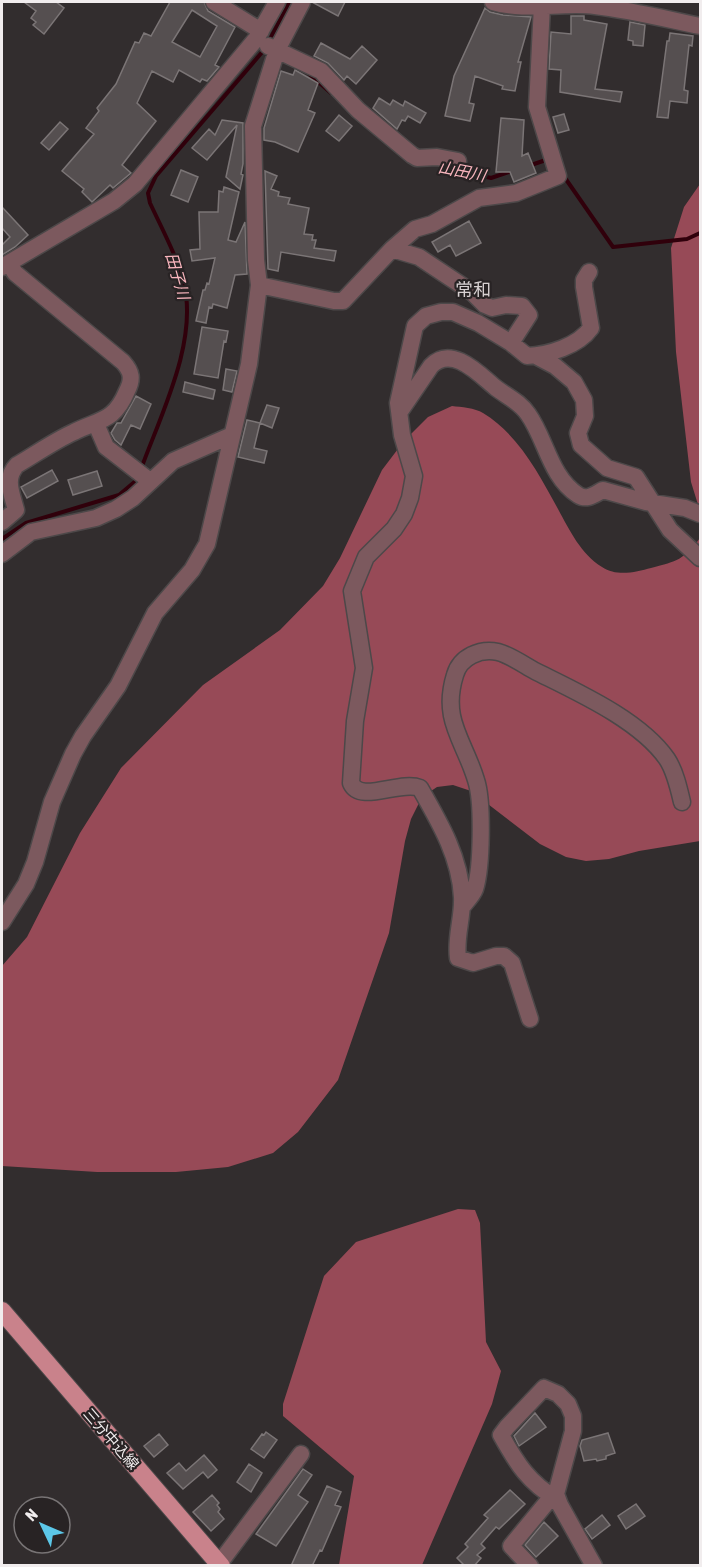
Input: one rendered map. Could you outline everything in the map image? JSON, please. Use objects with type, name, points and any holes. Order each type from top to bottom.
[{"type":"main road","name":"三分中込線","points":[[2,1311],[220,1565]]},
{"type":"street","points":[[214,2],[265,42],[321,71],[357,110],[412,155],[417,158],[437,157],[458,161]]},
{"type":"street","points":[[2,922],[26,884],[52,802],[78,745],[118,686],[155,613],[192,570],[207,544],[249,364],[259,285],[256,260],[253,126],[265,42],[277,2]]},
{"type":"street","points":[[2,522],[16,510],[9,484],[11,471],[17,465],[75,431],[96,424],[120,407],[131,384],[132,376],[129,369],[5,265],[114,201],[135,184],[302,2]]},
{"type":"street","points":[[493,2],[511,6],[595,6],[700,26]]},
{"type":"street","points":[[259,285],[343,301],[392,249],[415,229],[432,224],[479,198],[516,193],[558,176],[537,107],[542,5]]},
{"type":"street","points":[[392,249],[419,257],[473,293],[485,305],[492,308],[506,305],[522,306],[529,315],[511,343]]},
{"type":"street","points":[[530,1019],[512,963],[504,956],[472,963],[458,958],[456,944],[462,907],[459,870],[441,825],[420,788],[393,787],[360,793],[353,789],[351,783],[355,721],[364,668],[352,591],[366,557],[394,529],[404,514],[410,498],[414,476],[402,435],[398,403],[415,326],[426,316],[453,312],[465,315],[511,343],[527,356],[536,356],[575,343],[591,328],[584,287],[584,280],[589,272]]},
{"type":"street","points":[[536,356],[555,366],[574,382],[584,400],[585,416],[578,433],[581,445],[607,468],[636,477],[670,530],[700,558]]},
{"type":"street","points":[[398,413],[436,360],[443,357],[450,358],[484,376],[493,386],[518,402],[527,412],[544,443],[551,462],[580,497],[589,498],[603,490],[652,503],[685,508],[700,514]]},
{"type":"street","points":[[96,424],[106,447],[148,480]]},
{"type":"street","points":[[2,554],[31,532],[106,514],[126,503],[148,480],[173,461],[232,435]]},
{"type":"street","points":[[462,907],[475,890],[481,814],[477,781],[452,723],[450,695],[455,672],[466,657],[479,652],[498,652],[556,681],[631,724],[668,760],[682,802]]},
{"type":"street","points":[[558,1500],[542,1491],[519,1467],[501,1435],[544,1388],[558,1394],[568,1404],[573,1416],[573,1431],[556,1494],[594,1566]]},
{"type":"street","points":[[220,1565],[301,1454]]},
{"type":"street","points":[[530,1566],[511,1546],[548,1501],[558,1500]]},
{"type":"shaded area","points":[[700,184],[700,511],[691,482],[676,352],[671,248],[684,207]]},
{"type":"shaded area","points":[[452,406],[480,411],[507,432],[535,469],[577,541],[588,556],[602,567],[614,572],[626,573],[668,563],[679,559],[700,538],[700,841],[639,851],[609,859],[586,861],[566,857],[540,844],[471,791],[453,785],[437,787],[422,797],[411,819],[389,933],[338,1080],[298,1132],[273,1153],[228,1167],[176,1172],[97,1172],[2,1166],[2,966],[27,937],[80,833],[121,768],[203,685],[280,630],[323,586],[340,558],[382,470],[404,441],[428,417]]},
{"type":"shaded area","points":[[458,1209],[475,1210],[480,1223],[486,1342],[501,1371],[492,1404],[422,1565],[339,1565],[354,1476],[283,1416],[283,1404],[324,1276],[356,1242]]},
{"type":"building","points":[[24,2],[56,2],[64,8],[44,34],[33,25],[36,22],[31,18],[36,11]]},
{"type":"building","points":[[170,2],[204,2],[208,11],[235,27],[215,65],[219,67],[207,81],[202,79],[200,82],[179,70],[173,82],[152,71],[137,103],[156,121],[122,165],[131,173],[113,188],[110,185],[92,202],[82,192],[84,189],[62,171],[94,134],[86,128],[99,111],[97,108],[116,84],[135,42],[139,43],[144,33],[151,36]],"holes":[[[192,10],[217,26],[200,57],[172,42]]]},
{"type":"building","points":[[312,2],[345,2],[338,16]]},
{"type":"building","points":[[485,8],[490,12],[503,15],[531,17],[518,62],[521,62],[515,91],[502,89],[503,86],[475,76],[469,103],[474,104],[470,121],[445,116],[454,76]]},
{"type":"building","points":[[571,16],[584,16],[584,20],[607,24],[595,89],[622,92],[620,102],[560,92],[561,70],[549,69],[551,32],[571,34]]},
{"type":"building","points":[[630,22],[645,25],[643,46],[633,45],[633,41],[628,40]]},
{"type":"building","points":[[670,33],[693,36],[692,46],[689,45],[684,90],[688,91],[687,103],[670,101],[668,118],[657,117]]},
{"type":"building","points":[[321,43],[350,59],[362,46],[377,60],[356,84],[347,76],[344,80],[328,63],[314,56]]},
{"type":"building","points":[[295,70],[318,83],[308,110],[315,113],[298,152],[264,140],[264,128],[281,71],[293,75]]},
{"type":"building","points":[[379,98],[390,105],[393,100],[403,106],[405,101],[426,113],[420,123],[408,116],[405,121],[402,120],[397,129],[373,108]]},
{"type":"building","points":[[564,114],[569,130],[558,133],[553,117]]},
{"type":"building","points":[[339,115],[352,126],[339,141],[326,131]]},
{"type":"building","points":[[501,118],[524,120],[522,156],[528,153],[536,173],[514,182],[510,172],[496,172]]},
{"type":"building","points":[[222,120],[243,123],[241,174],[243,175],[240,189],[226,177],[237,125],[207,160],[192,148],[209,129],[215,135]]},
{"type":"building","points":[[60,122],[68,129],[49,150],[41,143]]},
{"type":"building","points":[[181,170],[198,177],[188,202],[171,195]]},
{"type":"building","points":[[265,171],[277,176],[271,189],[279,192],[278,196],[290,198],[288,204],[309,208],[304,234],[313,235],[312,240],[316,240],[314,248],[336,251],[334,261],[281,252],[278,271],[268,269]]},
{"type":"building","points":[[224,187],[239,192],[228,240],[236,242],[245,222],[247,274],[235,275],[227,308],[213,304],[212,308],[209,307],[206,323],[196,321],[203,290],[207,283],[209,284],[215,258],[192,261],[190,250],[200,249],[199,212],[218,212],[219,191],[223,192]]},
{"type":"building","points":[[2,207],[28,235],[2,255],[2,245],[10,237],[2,228]]},
{"type":"building","points":[[469,221],[481,243],[456,256],[450,245],[438,252],[432,242]]},
{"type":"building","points":[[202,327],[228,331],[226,342],[224,341],[218,378],[194,374]]},
{"type":"building","points":[[226,369],[237,371],[232,392],[223,390]]},
{"type":"building","points":[[185,382],[215,390],[213,399],[183,392]]},
{"type":"building","points":[[136,396],[151,404],[140,429],[131,425],[121,445],[111,433],[117,423],[121,423]]},
{"type":"building","points":[[267,405],[279,408],[272,428],[260,423]]},
{"type":"building","points":[[247,420],[260,423],[254,448],[267,451],[264,463],[238,457]]},
{"type":"building","points":[[52,470],[58,481],[27,498],[21,487]]},
{"type":"building","points":[[97,471],[102,486],[73,495],[68,480]]},
{"type":"building","points":[[535,1413],[546,1427],[519,1446],[514,1436]]},
{"type":"building","points":[[266,1432],[277,1440],[264,1458],[251,1449]]},
{"type":"building","points":[[608,1433],[615,1453],[606,1456],[606,1459],[584,1461],[580,1446],[582,1440]]},
{"type":"building","points":[[159,1434],[168,1445],[154,1457],[144,1446]]},
{"type":"building","points":[[204,1455],[217,1470],[208,1478],[203,1472],[183,1489],[167,1473],[179,1463],[186,1471]]},
{"type":"building","points":[[249,1464],[262,1473],[251,1492],[237,1482]]},
{"type":"building","points":[[303,1469],[312,1475],[298,1495],[308,1502],[276,1546],[256,1534]]},
{"type":"building","points":[[327,1486],[341,1492],[335,1505],[341,1507],[322,1551],[320,1550],[312,1566],[291,1566]]},
{"type":"building","points":[[510,1490],[525,1504],[499,1529],[496,1527],[481,1544],[485,1548],[477,1555],[481,1558],[474,1566],[465,1566],[457,1558],[468,1547],[465,1544],[488,1518],[484,1515]]},
{"type":"building","points":[[212,1495],[219,1503],[218,1512],[224,1519],[211,1531],[193,1512]]},
{"type":"building","points":[[636,1504],[645,1516],[626,1529],[618,1516]]},
{"type":"building","points":[[602,1515],[610,1525],[592,1539],[585,1529]]},
{"type":"building","points":[[544,1522],[558,1536],[536,1557],[525,1545]]},
{"type":"waterway","name":"田子川","points":[[269,41],[290,2]]},
{"type":"waterway","name":"田子川","points":[[141,469],[167,402],[182,354],[187,306],[181,274],[150,203],[148,193],[156,176],[264,50]]},
{"type":"waterway","name":"山田川","points":[[307,72],[331,93]]},
{"type":"waterway","name":"山田川","points":[[528,166],[549,159]]},
{"type":"waterway","name":"山田川","points":[[450,168],[491,178],[512,171]]},
{"type":"waterway","name":"山田川","points":[[563,175],[613,247],[687,239],[700,233]]},
{"type":"waterway","name":"田子川","points":[[2,539],[26,523],[119,495],[138,479]]},
{"type":"district","name":"常和","points":[[473,290]]}]
